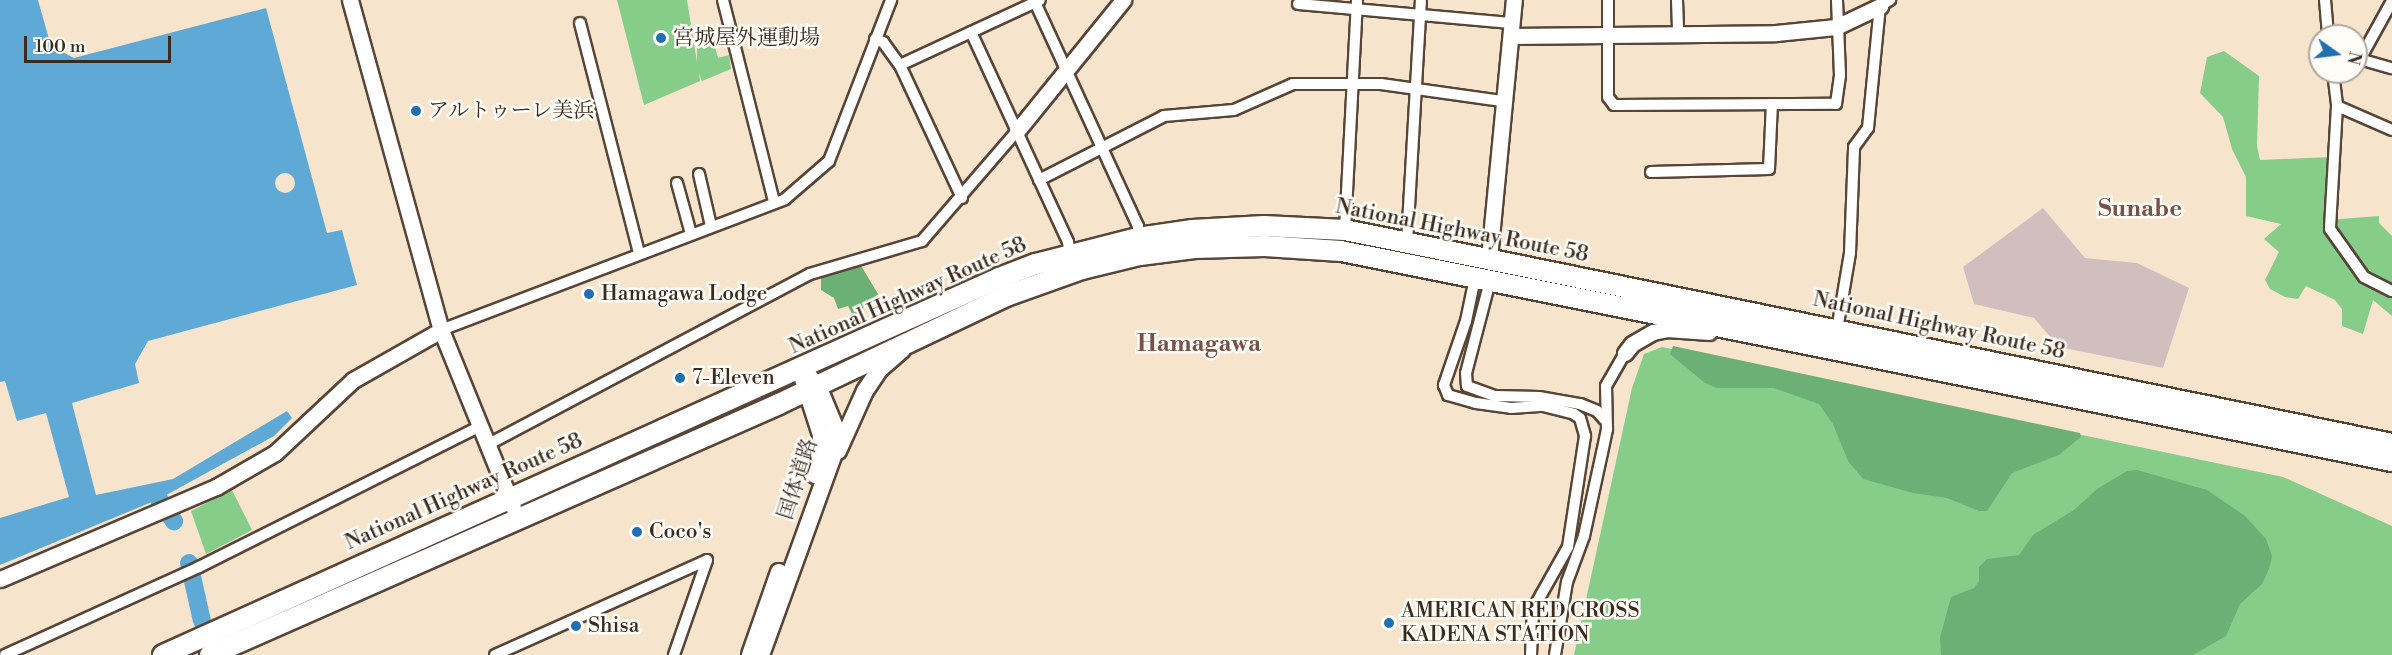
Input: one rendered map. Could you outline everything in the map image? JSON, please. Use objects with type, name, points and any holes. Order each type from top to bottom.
[{"type":"highway","name":"National Highway Route 58","points":[[163,655],[802,369],[999,278],[1070,255],[1138,238],[1263,226],[1345,230],[2392,444]]},
{"type":"highway","name":"National Highway Route 58","points":[[210,655],[811,389],[921,334],[1042,282],[1140,255],[1195,248],[1265,246],[1341,251],[2392,461]]},
{"type":"main road","points":[[830,467],[865,391],[880,369],[921,334]]},
{"type":"main road","name":"国体道路","points":[[761,655],[830,467],[835,426],[811,389],[802,369]]},
{"type":"main road","name":"国体道路","points":[[750,655],[821,457],[818,422],[811,389]]},
{"type":"street","points":[[350,0],[441,330],[518,517]]},
{"type":"street","points":[[723,0],[774,202]]},
{"type":"street","points":[[0,579],[168,509],[276,453],[353,380],[441,330],[785,199],[829,161],[891,0]]},
{"type":"street","points":[[487,446],[810,274],[922,241],[962,198],[1123,0]]},
{"type":"street","points":[[1407,242],[1421,0]]},
{"type":"street","points":[[1514,0],[1502,101],[1489,258],[1466,373],[1467,386],[1495,396],[1539,397],[1590,407],[1605,419]]},
{"type":"street","points":[[1608,0],[1608,97],[1614,105],[1836,104],[1840,75],[1836,27],[1837,0]]},
{"type":"street","points":[[1677,0],[1678,34]]},
{"type":"street","points":[[2325,0],[2327,24]]},
{"type":"street","points":[[900,65],[1036,1],[1065,71],[1138,226],[1138,238]]},
{"type":"street","points":[[2368,42],[2392,1]]},
{"type":"street","points":[[1298,4],[1357,5],[1511,30],[1609,35],[1776,33],[1836,27],[1885,3]]},
{"type":"street","points":[[1837,330],[1850,253],[1854,147],[1868,128],[1885,3]]},
{"type":"street","points":[[1345,230],[1350,86],[1357,5]]},
{"type":"street","points":[[580,23],[639,253]]},
{"type":"street","points":[[971,32],[1039,180],[1070,255]]},
{"type":"street","points":[[875,39],[883,42],[900,65],[962,198]]},
{"type":"street","points":[[2368,62],[2392,68]]},
{"type":"street","points":[[1039,180],[1164,116],[1234,110],[1293,84],[1416,89],[1502,101]]},
{"type":"street","points":[[2334,84],[2337,106],[2330,229],[2364,278],[2392,291]]},
{"type":"street","points":[[1651,172],[1768,168],[1772,104]]},
{"type":"street","points":[[2337,106],[2392,130]]},
{"type":"street","points":[[699,174],[711,226]]},
{"type":"street","points":[[677,183],[690,234]]},
{"type":"street","points":[[1483,279],[1444,386],[1448,395],[1476,403],[1511,408],[1543,406],[1580,418],[1585,453],[1555,655]]},
{"type":"street","points":[[1531,655],[1533,609],[1592,500],[1607,429],[1606,386],[1625,353],[1642,336],[1666,328],[1777,339]]},
{"type":"street","points":[[5,655],[199,567],[479,427]]},
{"type":"street","points":[[495,655],[706,560],[674,655]]},
{"type":"shaded area","points":[[2043,208],[2085,258],[2137,263],[2189,288],[2163,368],[2059,347],[2034,318],[1974,304],[1963,267]]},
{"type":"green space","name":"宮城屋外運動場","points":[[617,0],[687,0],[700,81],[644,105]]},
{"type":"green space","points":[[711,33],[718,58],[729,55],[731,69],[702,81],[697,70],[697,39]]},
{"type":"green space","points":[[2224,51],[2259,76],[2257,146],[2260,160],[2331,157],[2328,220],[2379,216],[2379,223],[2392,236],[2392,316],[2373,300],[2363,334],[2342,326],[2342,309],[2335,300],[2306,286],[2298,299],[2285,297],[2270,289],[2265,280],[2279,252],[2264,239],[2281,224],[2246,216],[2246,177],[2232,149],[2223,117],[2200,93],[2207,57]]},
{"type":"green space","points":[[860,264],[878,294],[854,317],[848,306],[838,309],[834,298],[821,290],[821,277]]},
{"type":"green space","points":[[1673,346],[2080,433],[2081,437],[2059,455],[2012,473],[1987,511],[1979,511],[1947,498],[1913,493],[1863,479],[1848,461],[1833,424],[1819,404],[1774,388],[1717,388],[1705,383],[1670,354]]},
{"type":"green space","points":[[1662,347],[2283,477],[2392,526],[2392,655],[1574,655],[1632,388],[1644,354]]},
{"type":"green space","points":[[2137,470],[2207,490],[2245,516],[2266,539],[2272,556],[2269,569],[2262,584],[2240,604],[2226,636],[2193,655],[1941,655],[1940,638],[1951,597],[1974,588],[1979,581],[1979,567],[1987,559],[2019,555],[2033,535],[2074,510],[2097,489],[2127,471]]},
{"type":"green space","points":[[232,490],[252,530],[206,554],[191,511]]},
{"type":"water","points":[[0,0],[38,0],[51,46],[74,58],[266,8],[327,233],[342,230],[357,285],[148,341],[135,364],[139,383],[72,403],[96,495],[173,479],[287,411],[292,418],[274,436],[159,499],[0,565],[0,518],[69,497],[46,413],[17,421],[5,381],[0,382]]},
{"type":"pier","points":[[281,173],[289,173],[295,179],[295,187],[289,193],[281,193],[275,187],[275,179]]},
{"type":"waterway","points":[[159,499],[174,521]]},
{"type":"waterway","points":[[189,563],[202,621]]},
{"type":"place","name":"宮城屋外運動場","points":[[661,38]]},
{"type":"place","name":"アルトゥーレ美浜","points":[[416,111]]},
{"type":"place","name":"Hamagawa Lodge","points":[[589,294]]},
{"type":"place","name":"7-Eleven","points":[[680,378]]},
{"type":"place","name":"Coco's","points":[[637,532]]},
{"type":"place","name":"AMERICAN RED CROSS KADENA STATION","points":[[1389,623]]},
{"type":"place","name":"Shisa","points":[[576,626]]},
{"type":"district","name":"Sunabe","points":[[2140,210]]},
{"type":"district","name":"Hamagawa","points":[[1199,345]]}]
